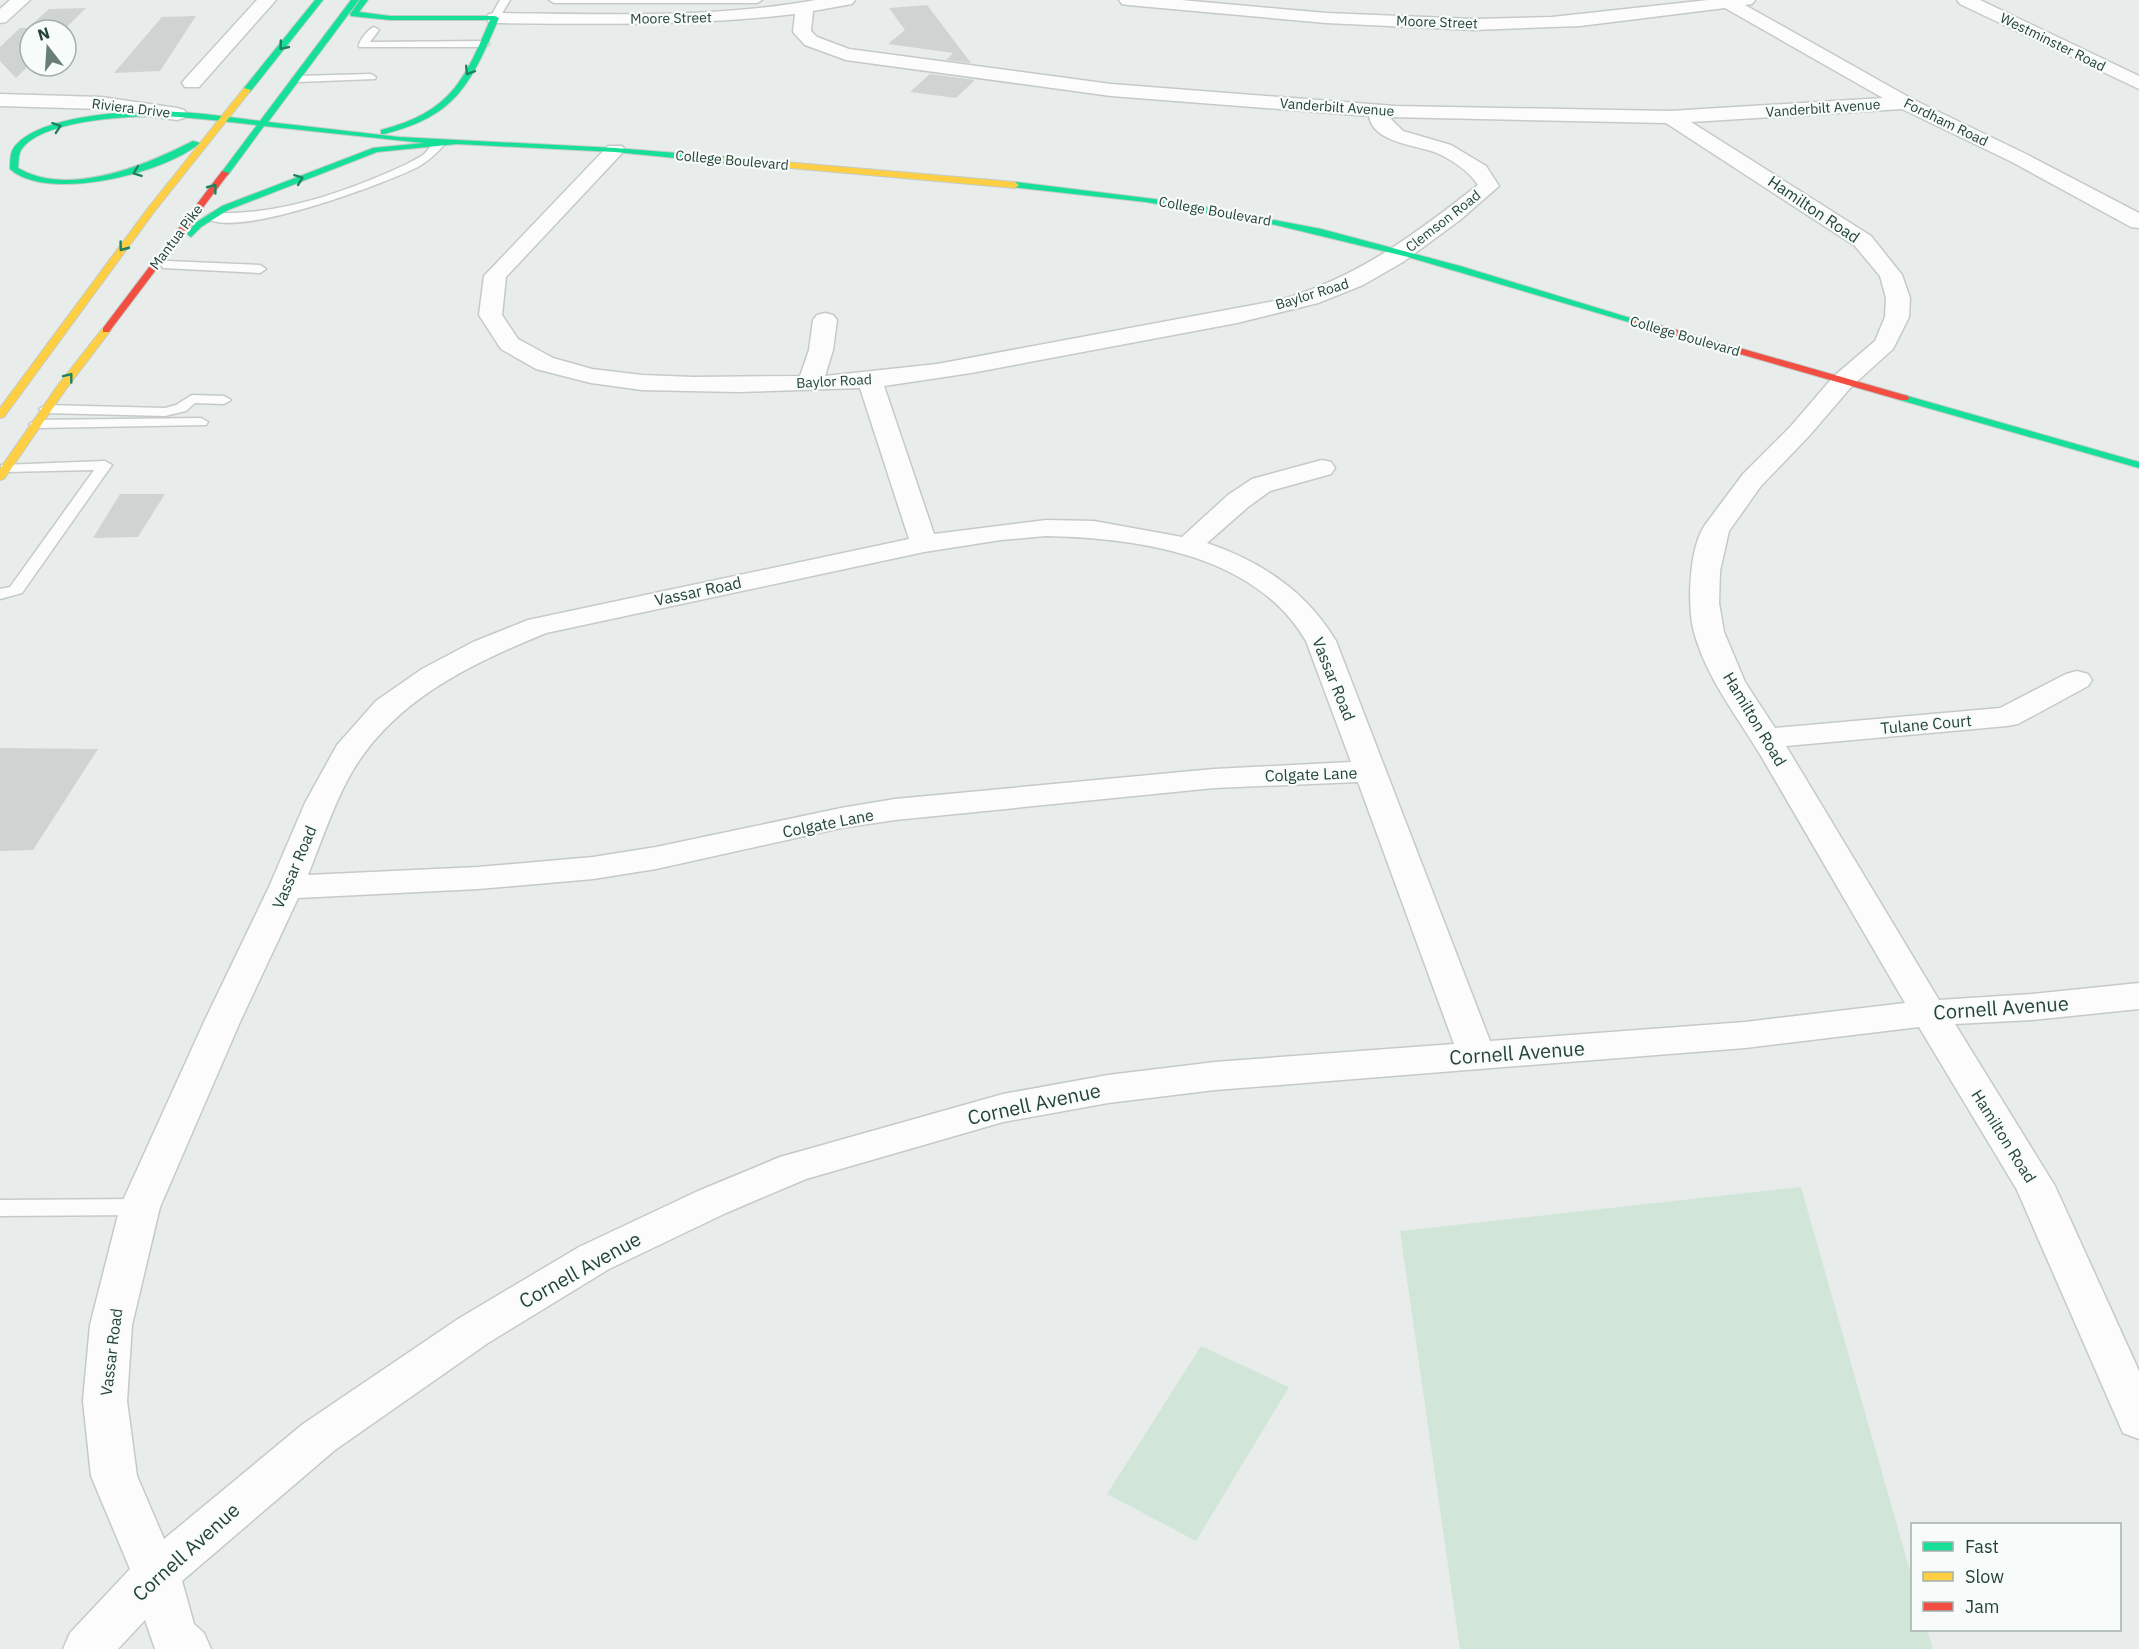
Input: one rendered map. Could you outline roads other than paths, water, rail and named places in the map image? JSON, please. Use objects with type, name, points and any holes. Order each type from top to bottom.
[{"type":"main road","points":[[0,415],[208,136],[319,0]]},
{"type":"main road","name":"Mantua Pike","points":[[3,472],[46,409],[355,0]]},
{"type":"main road","points":[[360,134],[413,127],[434,117],[452,99],[484,44],[495,18],[390,18],[354,14],[364,0]]},
{"type":"main road","points":[[301,74],[319,60],[348,26],[390,18]]},
{"type":"main road","points":[[177,114],[112,116],[64,124],[39,133],[24,142],[15,151],[12,161],[14,169],[24,176],[44,180],[103,181],[148,168],[208,136]]},
{"type":"main road","name":"Riviera Drive","points":[[177,114],[262,122]]},
{"type":"main road","name":"College Boulevard","points":[[262,122],[360,134],[389,143],[457,142],[615,150],[1113,194],[1182,204],[1277,222],[1370,245],[2139,465]]},
{"type":"main road","points":[[135,293],[152,285],[198,225],[242,201],[389,143],[457,142]]},
{"type":"street","points":[[0,18],[21,0]]},
{"type":"street","points":[[192,83],[267,0]]},
{"type":"street","name":"Moore Street","points":[[495,18],[718,17],[804,9],[846,0]]},
{"type":"street","name":"Moore Street","points":[[1128,0],[1287,16],[1472,15],[1525,24],[1639,16],[1732,1]]},
{"type":"street","name":"Westminster Road","points":[[1966,0],[2139,84]]},
{"type":"street","name":"Fordham Road","points":[[1732,1],[1905,103],[2019,158],[2139,222]]},
{"type":"street","name":"Vanderbilt Avenue","points":[[804,9],[802,32],[811,41],[846,54],[1111,90],[1378,111],[1670,117],[1905,103]]},
{"type":"street","name":"Riviera Drive","points":[[0,100],[101,103],[177,114]]},
{"type":"street","points":[[0,122],[24,100]]},
{"type":"street","name":"Clemson Road","points":[[1378,111],[1379,120],[1396,135],[1444,149],[1479,170],[1489,186],[1399,255]]},
{"type":"street","name":"Hamilton Road","points":[[1670,117],[1863,241],[1891,274],[1898,298],[1897,317],[1885,344],[1843,381],[1800,431],[1752,480],[1715,531],[1706,571],[1705,603],[1709,632],[1730,682],[1766,738],[1929,1013],[2035,1186],[2139,1420]]},
{"type":"street","name":"Baylor Road","points":[[615,150],[495,276],[488,293],[491,313],[498,333],[512,346],[538,360],[576,374],[605,380],[664,384],[810,383],[870,380],[982,363],[1305,299],[1361,278],[1399,255]]},
{"type":"street","points":[[810,383],[821,350],[825,320]]},
{"type":"street","points":[[870,380],[924,544]]},
{"type":"street","points":[[1188,546],[1238,501],[1261,485],[1322,468]]},
{"type":"street","name":"Vassar Road","points":[[187,1649],[174,1637],[156,1574],[114,1476],[105,1401],[111,1325],[140,1207],[222,1022],[286,887],[321,803],[348,752],[387,708],[432,675],[483,648],[538,626],[924,544],[1001,532],[1046,528],[1094,529],[1188,546],[1223,558],[1251,572],[1282,594],[1309,621],[1321,641],[1477,1056]]},
{"type":"street","name":"Tulane Court","points":[[1766,738],[2007,717],[2077,680]]},
{"type":"street","name":"Colgate Lane","points":[[286,887],[480,878],[596,868],[892,810],[1165,782],[1313,771],[1371,772]]},
{"type":"street","name":"Cornell Avenue","points":[[87,1649],[156,1574],[319,1437],[473,1331],[594,1258],[794,1168],[1003,1108],[1108,1089],[1215,1076],[1745,1035],[1929,1013],[2032,1007],[2139,996]]},
{"type":"lane","points":[[495,18],[505,0]]},
{"type":"lane","points":[[554,0],[757,0]]},
{"type":"lane","points":[[374,30],[363,45],[484,44]]},
{"type":"lane","points":[[301,74],[371,77]]},
{"type":"lane","points":[[211,217],[241,219],[302,206],[411,166],[427,157],[440,143]]},
{"type":"lane","points":[[167,265],[260,269]]},
{"type":"lane","points":[[46,409],[165,412],[181,408],[192,399],[224,400]]},
{"type":"lane","points":[[36,424],[201,422]]},
{"type":"lane","points":[[0,594],[16,590],[105,465],[3,472]]},
{"type":"lane","points":[[0,1208],[140,1207]]}]
